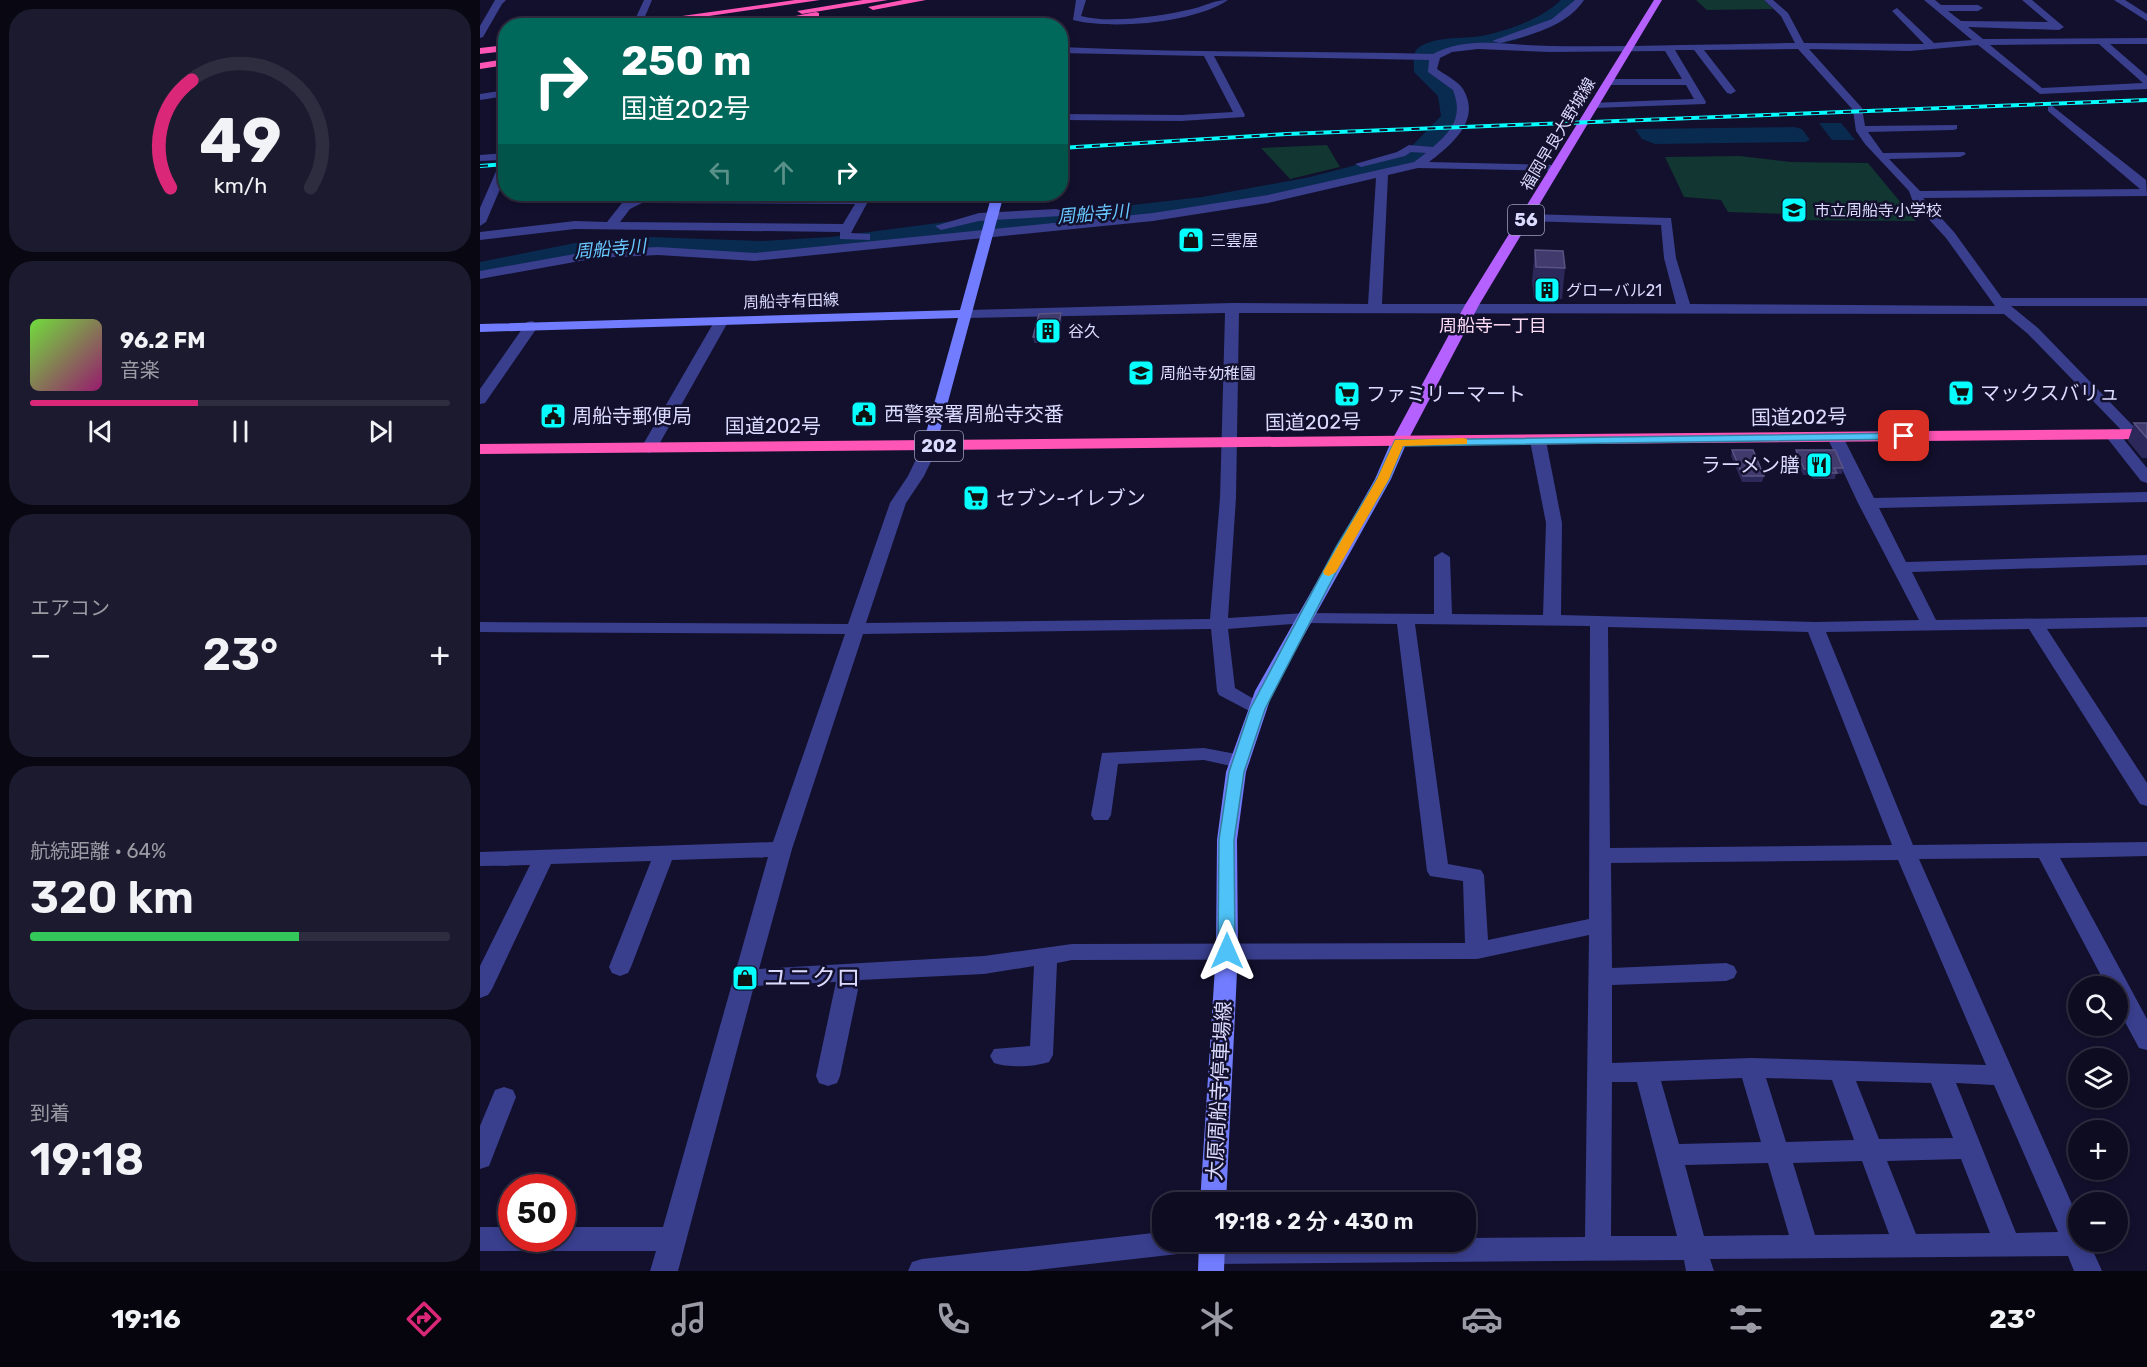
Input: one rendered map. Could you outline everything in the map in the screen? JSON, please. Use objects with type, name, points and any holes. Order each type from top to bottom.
[{"type":"highway","points":[[686,18],[837,0]]},
{"type":"highway","points":[[758,18],[883,0]]},
{"type":"highway","points":[[802,18],[922,0]]},
{"type":"highway","points":[[680,18],[800,1],[813,2]]},
{"type":"highway","points":[[711,18],[813,2]]},
{"type":"highway","points":[[480,42],[498,43]]},
{"type":"highway","points":[[480,46],[498,44]]},
{"type":"highway","points":[[480,51],[498,45]]},
{"type":"highway","points":[[480,58],[498,59]]},
{"type":"highway","points":[[480,64],[498,61]]},
{"type":"highway","name":"国道202号","points":[[480,449],[930,447],[2140,434]]},
{"type":"main road","name":"福岡早良大野城線","points":[[1399,442],[1472,305],[1658,0]]},
{"type":"main road","points":[[930,447],[996,201]]},
{"type":"main road","name":"周船寺有田線","points":[[480,328],[966,314]]},
{"type":"main road","name":"大原周船寺停車場線","points":[[1214,1192],[1227,951],[1227,840],[1240,761],[1257,709],[1383,479],[1399,442]]},
{"type":"street","points":[[640,18],[648,0]]},
{"type":"street","points":[[1081,0],[1076,18],[1082,29]]},
{"type":"street","points":[[1068,45],[1082,29],[1206,8],[1217,0],[1222,0]]},
{"type":"street","points":[[1478,46],[1518,35],[1566,15],[1576,7],[1580,0]]},
{"type":"street","points":[[1768,0],[1785,15],[1801,46],[1858,110],[1857,116],[1861,129],[1881,156],[1950,235],[2002,306],[2033,331],[2140,434]]},
{"type":"street","points":[[1929,0],[2040,91],[2147,86]]},
{"type":"street","points":[[2027,0],[2077,42]]},
{"type":"street","points":[[2119,0],[2147,18]]},
{"type":"street","points":[[480,35],[496,2]]},
{"type":"street","points":[[1939,8],[1978,8]]},
{"type":"street","points":[[1897,11],[1932,46]]},
{"type":"street","points":[[1959,24],[2057,25]]},
{"type":"street","points":[[2101,41],[2147,81]]},
{"type":"street","points":[[1068,50],[1208,55],[1278,53],[1435,57],[1450,49],[1478,46],[1669,49],[2147,41]]},
{"type":"street","points":[[1697,48],[1731,91]]},
{"type":"street","points":[[1594,105],[1701,102],[1669,49]]},
{"type":"street","points":[[1068,117],[1181,118],[1240,115],[1208,55]]},
{"type":"street","points":[[1418,165],[1453,136],[1463,119],[1462,99],[1458,89],[1434,74],[1432,67],[1435,57]]},
{"type":"street","points":[[1609,82],[1689,82]]},
{"type":"street","points":[[480,97],[498,94]]},
{"type":"street","points":[[1916,195],[2147,192],[2142,182],[2052,109]]},
{"type":"street","points":[[1861,129],[1953,127]]},
{"type":"street","points":[[480,275],[597,254],[658,252],[755,257],[911,242],[991,225],[1209,199],[1290,182],[1401,154],[1409,148],[1433,151]]},
{"type":"street","points":[[1881,156],[1960,154]]},
{"type":"street","points":[[480,158],[498,158]]},
{"type":"street","points":[[863,201],[844,236],[861,237],[1205,210],[1268,199],[1382,171],[1418,165],[1556,168]]},
{"type":"street","points":[[1375,306],[1382,171]]},
{"type":"street","points":[[480,222],[486,190],[498,177]]},
{"type":"street","points":[[611,225],[631,201]]},
{"type":"street","points":[[1527,218],[1667,221],[1670,258],[1684,307]]},
{"type":"street","points":[[480,236],[575,225],[847,228]]},
{"type":"street","points":[[966,314],[1232,307],[2002,306],[2147,302]]},
{"type":"street","points":[[1232,307],[1229,444],[1219,624],[1226,691],[1257,709]]},
{"type":"street","points":[[649,448],[721,322]]},
{"type":"street","points":[[480,399],[532,325]]},
{"type":"street","points":[[2112,434],[2147,478]]},
{"type":"street","points":[[1835,437],[1866,503],[1931,627]]},
{"type":"street","points":[[1538,441],[1554,523],[1552,620]]},
{"type":"street","points":[[664,1271],[781,849],[853,629],[898,503],[916,476],[930,447]]},
{"type":"street","points":[[1866,503],[2147,497]]},
{"type":"street","points":[[1442,556],[1443,618]]},
{"type":"street","points":[[1900,567],[2147,560]]},
{"type":"street","points":[[480,627],[853,629],[1219,624],[1305,618],[1443,618],[1815,627],[2147,622]]},
{"type":"street","points":[[1405,618],[1438,871],[1473,875],[1477,951]]},
{"type":"street","points":[[1598,1249],[1602,1073],[1599,925],[1599,621]]},
{"type":"street","points":[[2034,623],[2147,799]]},
{"type":"street","points":[[1815,627],[1905,852],[2068,1223]]},
{"type":"street","points":[[1101,815],[1109,758],[1204,754],[1240,761]]},
{"type":"street","points":[[480,859],[543,859],[781,849]]},
{"type":"street","points":[[1599,856],[2147,849]]},
{"type":"street","points":[[2045,850],[2147,1041]]},
{"type":"street","points":[[620,967],[664,854]]},
{"type":"street","points":[[480,989],[543,859]]},
{"type":"street","points":[[745,978],[984,965],[1072,952],[1477,951],[1599,925]]},
{"type":"street","points":[[1002,1056],[1041,1055],[1046,956]]},
{"type":"street","points":[[828,1076],[850,972]]},
{"type":"street","points":[[1600,977],[1726,972]]},
{"type":"street","points":[[1602,1073],[1751,1068],[2003,1075]]},
{"type":"street","points":[[1751,1068],[1806,1247]]},
{"type":"street","points":[[1647,1072],[1697,1260]]},
{"type":"street","points":[[1841,1072],[1907,1246]]},
{"type":"street","points":[[1940,1075],[2008,1245]]},
{"type":"street","points":[[480,1158],[504,1097]]},
{"type":"street","points":[[1669,1155],[1968,1148]]},
{"type":"street","points":[[480,1239],[672,1239]]},
{"type":"street","points":[[1476,1250],[1598,1249],[1697,1260],[1806,1247],[2068,1244]]},
{"type":"street","points":[[922,1271],[1152,1245]]},
{"type":"street","points":[[2080,1252],[2088,1271]]},
{"type":"green space","points":[[1696,0],[1764,0],[1773,9],[1707,10]]},
{"type":"green space","points":[[1327,145],[1340,167],[1290,179],[1261,148]]},
{"type":"green space","points":[[1740,156],[1791,162],[1868,163],[1916,221],[1789,220],[1784,214],[1728,212],[1721,200],[1684,197],[1665,157]]},
{"type":"water","points":[[1819,123],[1841,123],[1855,140],[1832,140]]},
{"type":"water","points":[[1794,127],[1802,129],[1810,140],[1805,142],[1655,144],[1642,139],[1635,129]]},
{"type":"building","points":[[1535,250],[1563,251],[1565,268],[1536,267]]},
{"type":"building","name":"谷久","points":[[1061,313],[1057,337],[1033,337],[1039,314]]},
{"type":"building","points":[[2134,423],[2147,423],[2147,438]]},
{"type":"building","points":[[1732,450],[1753,450],[1764,476],[1743,476]]},
{"type":"building","name":"ラーメン膳","points":[[1796,450],[1835,450],[1843,468],[1834,468],[1837,473],[1814,473],[1812,469],[1804,469]]},
{"type":"waterway","name":"周船寺川","points":[[480,270],[575,251],[649,245],[761,249],[831,245],[1007,222],[1124,214],[1202,205],[1311,184],[1415,157],[1453,117],[1453,109],[1446,91],[1425,72],[1425,53],[1441,47],[1481,42],[1521,30],[1557,13],[1572,0]]},
{"type":"railway","points":[[1068,148],[1287,134],[2147,100]]},
{"type":"railway","points":[[480,166],[498,165]]},
{"type":"slow traffic","points":[[1329,572],[1383,479],[1399,442],[1463,442]]},
{"type":"place","name":"市立周船寺小学校","points":[[1794,210]]},
{"type":"place","name":"三雲屋","points":[[1191,240]]},
{"type":"place","name":"グローバル21","points":[[1547,290]]},
{"type":"place","name":"谷久","points":[[1048,331]]},
{"type":"place","name":"周船寺幼稚園","points":[[1141,373]]},
{"type":"place","name":"マックスバリュ","points":[[1961,393]]},
{"type":"place","name":"ファミリーマート","points":[[1347,394]]},
{"type":"place","name":"西警察署周船寺交番","points":[[864,414]]},
{"type":"place","name":"周船寺郵便局","points":[[553,416]]},
{"type":"place","name":"ラーメン膳","points":[[1819,465]]},
{"type":"place","name":"セブン-イレブン","points":[[976,498]]},
{"type":"place","name":"ユニクロ","points":[[745,978]]},
{"type":"district","name":"周船寺一丁目","points":[[1493,326]]},
{"type":"route","points":[[1227,951],[1227,840],[1236,772],[1257,709],[1264,691],[1342,547],[1383,479],[1399,442],[1904,436]]}]
